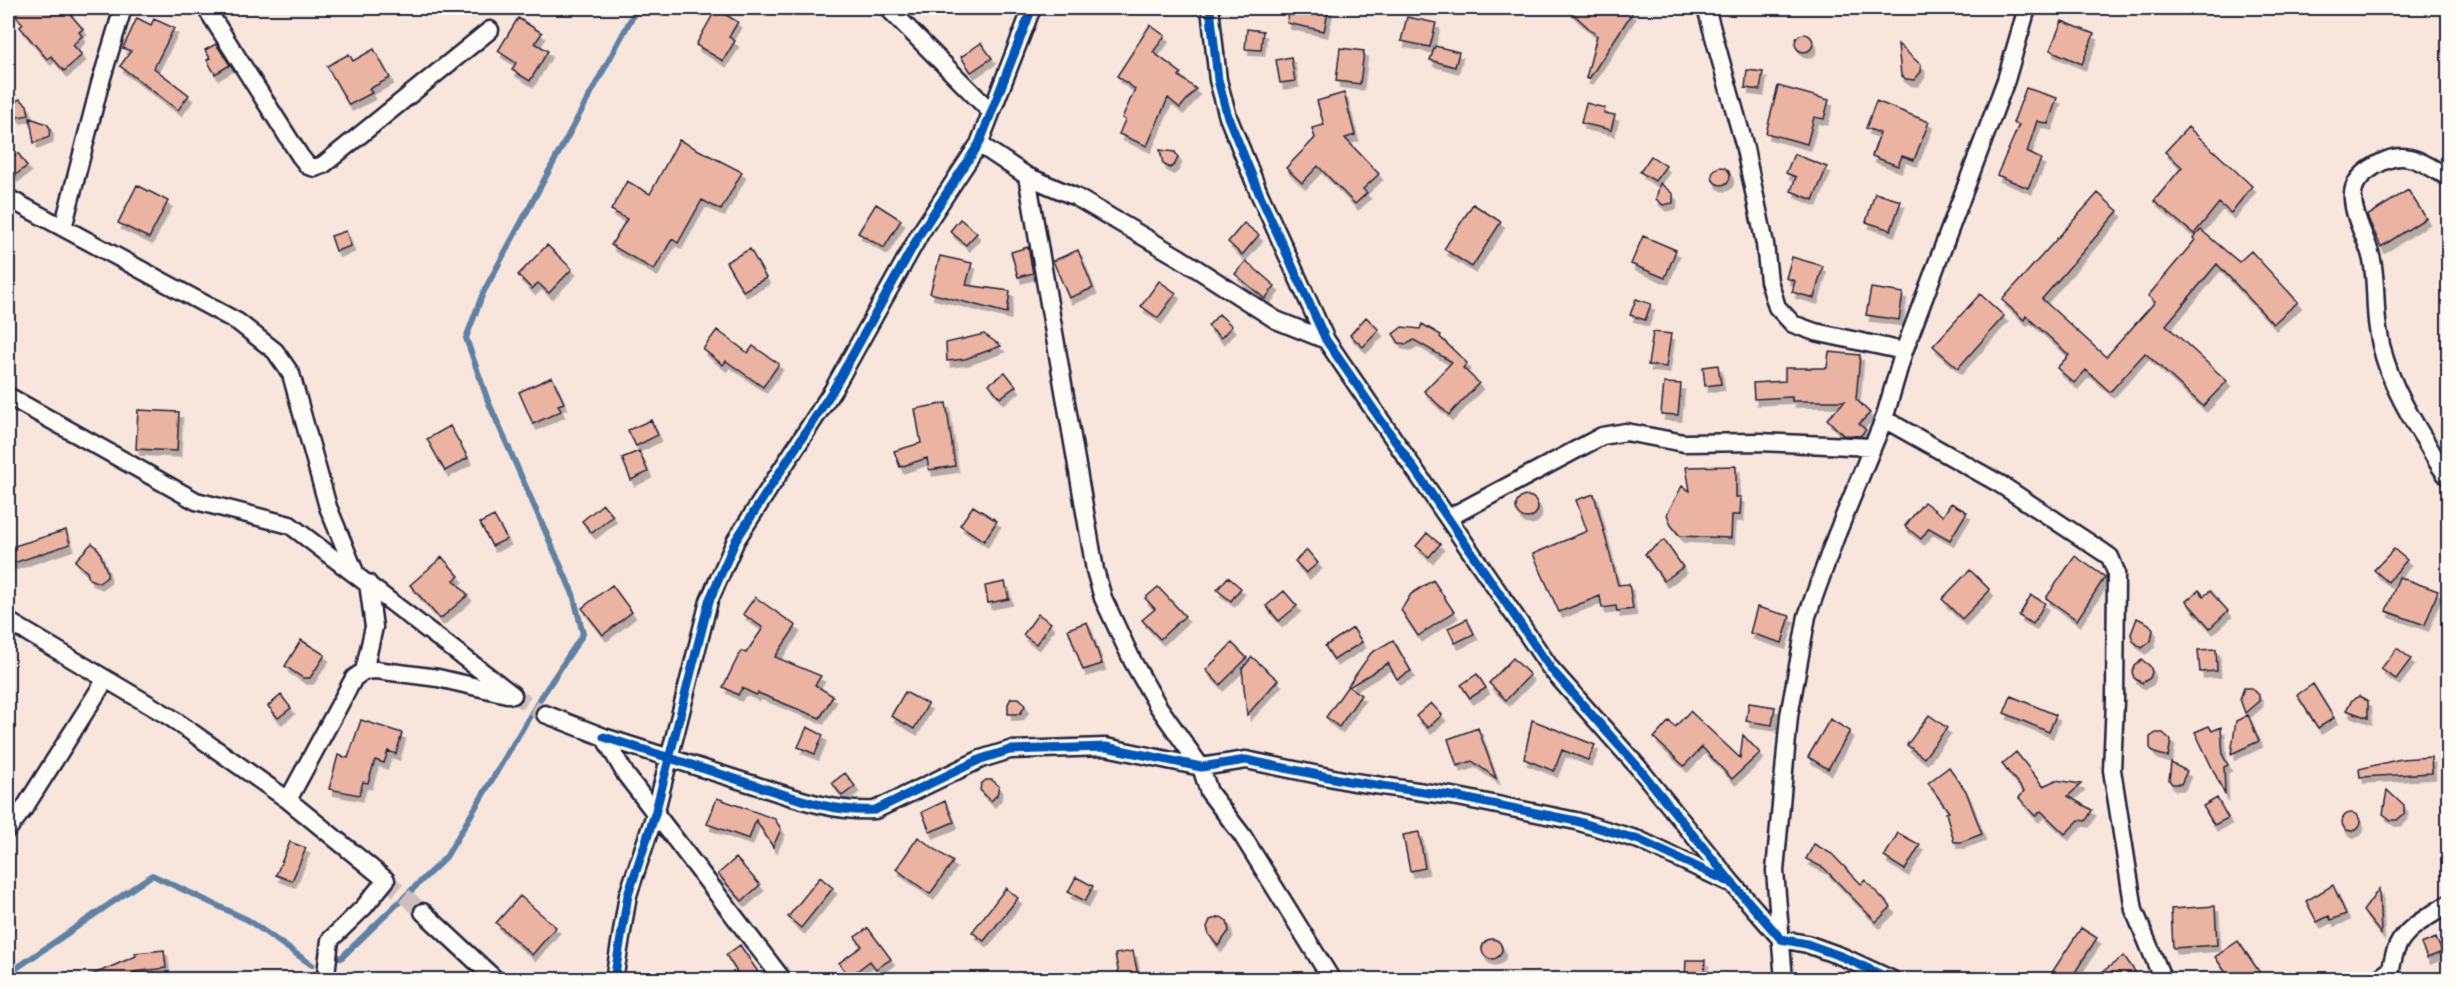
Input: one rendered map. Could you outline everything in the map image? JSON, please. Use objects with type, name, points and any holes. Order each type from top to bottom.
[{"type":"street","points":[[63,228],[123,8]]},
{"type":"street","points":[[206,8],[300,156],[308,166],[315,168],[350,143],[490,30]]},
{"type":"street","points":[[888,8],[991,112]]},
{"type":"street","points":[[614,980],[628,895],[655,814],[709,601],[723,567],[736,540],[833,390],[921,232],[979,144],[1032,8]]},
{"type":"street","points":[[1210,8],[1218,80],[1228,117],[1250,172],[1326,340],[1551,669],[1638,767],[1732,884],[1781,939],[1806,944],[1843,957],[1893,980]]},
{"type":"street","points":[[1706,8],[1744,144],[1765,244],[1769,281],[1777,307],[1793,324],[1815,332],[1904,351]]},
{"type":"street","points":[[1784,980],[1775,871],[1789,716],[1807,616],[1884,419],[1904,351],[2006,80],[2027,8]]},
{"type":"street","points":[[979,144],[1027,176],[1076,197],[1161,247],[1276,320],[1326,340]]},
{"type":"street","points":[[2448,177],[2417,159],[2400,155],[2382,160],[2361,176],[2354,187],[2353,198],[2355,212],[2371,256],[2377,329],[2387,371],[2410,417],[2448,477]]},
{"type":"street","points":[[1027,176],[1095,570],[1103,598],[1133,662],[1158,706],[1201,767],[1209,792],[1242,835],[1332,980]]},
{"type":"street","points":[[8,198],[237,322],[275,351],[291,374],[328,507],[362,578],[374,627],[364,671]]},
{"type":"street","points":[[8,396],[196,501],[290,525],[513,695],[438,678],[376,670],[364,671],[354,678],[288,800]]},
{"type":"street","points":[[1884,419],[2000,484],[2103,552],[2113,563],[2116,572],[2112,770],[2134,910],[2163,980]]},
{"type":"street","points":[[1448,518],[1602,435],[1626,432],[1684,443],[1760,442],[1872,447]]},
{"type":"street","points":[[8,621],[170,717],[288,800],[386,880],[364,907],[330,940],[326,974],[322,980]]},
{"type":"street","points":[[8,829],[23,810],[106,679]]},
{"type":"street","points":[[545,714],[670,759],[813,802],[857,811],[875,810],[981,759],[1010,750],[1106,747],[1201,767],[1246,760],[1348,781],[1458,797],[1576,820],[1640,840],[1732,884]]},
{"type":"street","points":[[604,737],[626,775],[783,980]]},
{"type":"street","points":[[2376,980],[2391,975],[2395,947],[2406,931],[2448,904]]},
{"type":"street","points":[[423,912],[496,980]]},
{"type":"building","points":[[9,8],[65,8],[83,29],[79,32],[82,36],[73,45],[82,55],[64,71],[51,56],[47,59],[20,27],[23,24]]},
{"type":"building","points":[[1290,8],[1329,8],[1324,31],[1287,23]]},
{"type":"building","points":[[1567,8],[1623,8],[1632,13],[1589,79],[1586,78],[1597,36]]},
{"type":"building","points":[[716,9],[738,22],[729,37],[735,41],[723,61],[696,45]]},
{"type":"building","points":[[1407,17],[1436,23],[1430,47],[1401,41]]},
{"type":"building","points":[[137,18],[151,25],[154,19],[174,28],[154,68],[189,95],[178,110],[120,66],[131,51],[123,48]]},
{"type":"building","points":[[518,18],[542,33],[535,43],[548,51],[530,81],[512,70],[516,63],[498,51]]},
{"type":"building","points":[[2062,21],[2094,34],[2082,64],[2050,50]]},
{"type":"building","points":[[1150,25],[1165,36],[1153,52],[1181,73],[1179,76],[1196,89],[1180,108],[1168,98],[1147,146],[1119,134],[1125,120],[1122,118],[1135,89],[1117,76]]},
{"type":"building","points":[[1247,29],[1263,31],[1261,50],[1245,49]]},
{"type":"building","points":[[1804,34],[1811,36],[1813,43],[1811,50],[1804,52],[1797,50],[1795,43],[1797,36]]},
{"type":"building","points":[[981,43],[992,58],[971,72],[961,57]]},
{"type":"building","points":[[216,44],[230,65],[215,74],[207,60],[210,58],[205,50]]},
{"type":"building","points":[[1898,44],[1921,65],[1921,72],[1914,80],[1906,79],[1901,75]]},
{"type":"building","points":[[1435,46],[1459,52],[1455,67],[1430,60]]},
{"type":"building","points":[[1340,48],[1364,51],[1360,84],[1336,81]]},
{"type":"building","points":[[374,49],[390,78],[369,89],[372,93],[349,105],[327,66],[349,54],[353,61]]},
{"type":"building","points":[[1291,57],[1295,81],[1280,83],[1276,60]]},
{"type":"building","points":[[1747,70],[1763,72],[1760,90],[1745,88]]},
{"type":"building","points":[[1778,86],[1829,100],[1824,119],[1814,117],[1807,144],[1766,133]]},
{"type":"building","points":[[2026,88],[2057,98],[2048,124],[2037,121],[2027,152],[2041,159],[2028,188],[1997,175],[2019,125],[2013,123]]},
{"type":"building","points":[[1344,93],[1355,135],[1345,138],[1379,174],[1363,189],[1367,193],[1355,204],[1318,166],[1302,183],[1286,168],[1315,138],[1312,128],[1324,125],[1317,101]]},
{"type":"building","points":[[20,99],[27,105],[29,115],[18,117],[11,111],[12,103]]},
{"type":"building","points":[[1876,101],[1929,122],[1914,160],[1902,156],[1898,166],[1872,156],[1880,133],[1866,128]]},
{"type":"building","points":[[1586,103],[1605,108],[1604,113],[1615,115],[1611,130],[1581,123]]},
{"type":"building","points":[[30,118],[47,124],[50,128],[49,137],[34,143]]},
{"type":"building","points":[[2188,127],[2252,186],[2231,213],[2219,203],[2194,234],[2154,201],[2182,167],[2165,152]]},
{"type":"building","points":[[679,140],[742,172],[721,210],[702,200],[678,243],[672,239],[654,270],[611,245],[627,219],[611,210],[627,181],[650,194]]},
{"type":"building","points":[[1160,150],[1175,152],[1178,157],[1170,168],[1163,164]]},
{"type":"building","points":[[18,153],[27,166],[14,176],[8,167],[8,160]]},
{"type":"building","points":[[1794,154],[1827,167],[1813,200],[1791,191],[1796,177],[1786,173]]},
{"type":"building","points":[[1651,156],[1666,166],[1655,181],[1640,172]]},
{"type":"building","points":[[1721,167],[1727,170],[1730,176],[1727,182],[1721,185],[1715,182],[1712,176],[1715,170]]},
{"type":"building","points":[[1660,183],[1673,194],[1673,203],[1663,205],[1656,199]]},
{"type":"building","points":[[137,185],[168,201],[149,238],[118,223]]},
{"type":"building","points":[[2408,190],[2426,218],[2381,247],[2367,216]]},
{"type":"building","points":[[1875,193],[1901,201],[1891,230],[1866,222]]},
{"type":"building","points":[[2098,193],[2118,211],[2042,299],[2106,357],[2155,302],[2148,296],[2201,230],[2239,262],[2251,251],[2298,302],[2273,324],[2217,264],[2166,325],[2227,381],[2203,406],[2145,353],[2110,392],[2086,370],[2074,383],[2057,368],[2069,355],[2026,316],[2024,320],[2002,300]]},
{"type":"building","points":[[876,204],[901,220],[884,248],[858,233]]},
{"type":"building","points":[[1473,204],[1501,222],[1472,267],[1444,249]]},
{"type":"building","points":[[960,219],[977,233],[966,245],[950,231]]},
{"type":"building","points":[[1244,223],[1259,235],[1242,255],[1228,242]]},
{"type":"building","points":[[346,231],[351,246],[336,251],[331,236]]},
{"type":"building","points":[[1643,236],[1676,250],[1665,278],[1631,264]]},
{"type":"building","points":[[547,245],[572,269],[549,293],[538,283],[532,289],[518,275]]},
{"type":"building","points":[[1028,247],[1033,273],[1018,277],[1011,252]]},
{"type":"building","points":[[750,249],[766,278],[743,291],[726,262]]},
{"type":"building","points":[[1078,250],[1093,288],[1069,298],[1053,261]]},
{"type":"building","points":[[940,256],[972,263],[966,285],[1010,291],[1007,313],[930,293]]},
{"type":"building","points":[[1792,257],[1823,266],[1814,298],[1792,292],[1795,281],[1786,278]]},
{"type":"building","points":[[1246,261],[1275,286],[1265,299],[1235,274]]},
{"type":"building","points":[[1159,281],[1176,293],[1158,318],[1141,306]]},
{"type":"building","points":[[1871,288],[1903,293],[1899,320],[1866,315]]},
{"type":"building","points":[[1980,294],[2004,316],[1958,368],[1933,346]]},
{"type":"building","points":[[1636,299],[1651,304],[1645,320],[1630,315]]},
{"type":"building","points":[[1219,314],[1232,326],[1221,338],[1208,326]]},
{"type":"building","points":[[1366,317],[1379,330],[1363,347],[1350,335]]},
{"type":"building","points":[[1422,324],[1441,335],[1440,337],[1467,363],[1463,368],[1479,383],[1449,415],[1424,391],[1452,362],[1414,340],[1407,344],[1399,343],[1393,334],[1402,327],[1420,329]]},
{"type":"building","points":[[717,330],[748,353],[753,346],[779,364],[763,387],[726,361],[723,365],[703,349]]},
{"type":"building","points":[[1653,332],[1671,334],[1666,367],[1648,365]]},
{"type":"building","points":[[984,334],[1001,346],[965,359],[947,361],[946,343]]},
{"type":"building","points":[[1829,352],[1860,355],[1856,399],[1870,413],[1859,424],[1866,430],[1860,436],[1843,435],[1827,419],[1845,401],[1792,401],[1792,397],[1754,399],[1753,383],[1785,381],[1785,368],[1827,368]]},
{"type":"building","points":[[1718,365],[1721,384],[1705,386],[1703,367]]},
{"type":"building","points":[[1005,372],[1016,386],[1000,398],[989,384]]},
{"type":"building","points":[[552,377],[564,403],[558,405],[561,411],[533,424],[519,392]]},
{"type":"building","points":[[1664,383],[1681,384],[1678,415],[1661,414]]},
{"type":"building","points":[[946,403],[955,466],[929,470],[927,458],[900,467],[894,451],[921,443],[915,409]]},
{"type":"building","points":[[138,410],[179,412],[177,451],[136,449]]},
{"type":"building","points":[[651,420],[658,435],[636,446],[628,430]]},
{"type":"building","points":[[450,426],[468,458],[445,471],[427,439]]},
{"type":"building","points":[[639,451],[648,472],[631,480],[622,458]]},
{"type":"building","points":[[1736,466],[1736,497],[1741,497],[1740,515],[1732,515],[1731,538],[1680,536],[1671,525],[1667,514],[1682,486],[1690,491],[1686,467]]},
{"type":"building","points":[[1594,494],[1618,585],[1629,584],[1633,609],[1617,611],[1616,606],[1602,608],[1600,596],[1559,612],[1533,554],[1587,531],[1576,500]]},
{"type":"building","points":[[1527,496],[1535,499],[1538,507],[1535,515],[1527,518],[1519,515],[1516,507],[1519,499]]},
{"type":"building","points":[[1924,502],[1943,516],[1951,503],[1967,512],[1950,540],[1929,528],[1921,539],[1905,526]]},
{"type":"building","points":[[603,504],[613,516],[592,533],[582,521]]},
{"type":"building","points":[[973,506],[997,521],[984,541],[960,525]]},
{"type":"building","points":[[494,516],[507,539],[492,546],[480,523]]},
{"type":"building","points":[[66,530],[70,544],[8,565],[8,548]]},
{"type":"building","points":[[1427,533],[1440,544],[1429,557],[1416,546]]},
{"type":"building","points":[[1664,540],[1683,567],[1664,581],[1645,554]]},
{"type":"building","points":[[92,543],[99,550],[107,572],[107,577],[99,583],[89,579],[87,572],[75,561]]},
{"type":"building","points":[[2394,549],[2407,560],[2388,582],[2374,570]]},
{"type":"building","points":[[1307,550],[1318,563],[1306,573],[1295,561]]},
{"type":"building","points":[[2075,556],[2105,577],[2077,620],[2046,598]]},
{"type":"building","points":[[442,557],[459,576],[454,580],[468,595],[440,619],[410,585]]},
{"type":"building","points":[[1970,570],[1990,590],[1962,619],[1942,599]]},
{"type":"building","points":[[1228,577],[1241,588],[1231,601],[1217,590]]},
{"type":"building","points":[[2399,577],[2438,591],[2425,625],[2386,611]]},
{"type":"building","points":[[1433,580],[1454,612],[1418,636],[1401,610],[1411,594]]},
{"type":"building","points":[[1005,582],[1009,599],[988,603],[985,586]]},
{"type":"building","points":[[612,585],[632,612],[603,635],[582,608]]},
{"type":"building","points":[[1158,587],[1185,616],[1160,639],[1142,620],[1155,609],[1145,598]]},
{"type":"building","points":[[2199,590],[2204,596],[2210,591],[2228,611],[2210,628],[2186,601]]},
{"type":"building","points":[[1284,591],[1297,606],[1279,621],[1266,606]]},
{"type":"building","points":[[2031,595],[2045,603],[2033,624],[2019,616]]},
{"type":"building","points":[[755,597],[796,626],[775,657],[821,676],[815,685],[833,696],[820,718],[758,693],[756,695],[742,688],[738,695],[723,687],[741,651],[746,653],[763,628],[743,614]]},
{"type":"building","points":[[1757,607],[1790,616],[1782,643],[1750,633]]},
{"type":"building","points":[[1038,614],[1051,623],[1036,644],[1023,635]]},
{"type":"building","points":[[2137,618],[2149,624],[2153,630],[2151,641],[2142,648],[2133,641],[2131,634]]},
{"type":"building","points":[[1467,619],[1474,634],[1455,643],[1448,628]]},
{"type":"building","points":[[1087,622],[1102,664],[1083,670],[1068,629]]},
{"type":"building","points":[[1353,628],[1362,642],[1334,660],[1325,646]]},
{"type":"building","points":[[301,640],[325,655],[310,678],[303,678],[285,666]]},
{"type":"building","points":[[1393,640],[1411,671],[1397,679],[1388,663],[1349,687],[1361,695],[1339,727],[1326,717],[1371,653]]},
{"type":"building","points":[[1232,643],[1247,658],[1220,685],[1206,670]]},
{"type":"building","points":[[2397,648],[2411,659],[2396,679],[2381,669]]},
{"type":"building","points":[[2216,649],[2217,671],[2200,672],[2198,650]]},
{"type":"building","points":[[1252,657],[1278,680],[1247,715],[1242,669]]},
{"type":"building","points":[[1513,658],[1530,675],[1506,700],[1489,683]]},
{"type":"building","points":[[2142,660],[2150,666],[2152,672],[2150,678],[2142,683],[2134,678],[2132,672],[2134,666]]},
{"type":"building","points":[[1477,674],[1486,688],[1470,698],[1461,685]]},
{"type":"building","points":[[2313,684],[2334,718],[2318,728],[2297,695]]},
{"type":"building","points":[[2244,688],[2252,688],[2259,695],[2259,701],[2245,713],[2240,699]]},
{"type":"building","points":[[905,692],[928,704],[914,729],[891,716]]},
{"type":"building","points":[[281,695],[291,708],[278,718],[268,706]]},
{"type":"building","points":[[2011,696],[2056,715],[2049,732],[2004,713]]},
{"type":"building","points":[[2359,696],[2368,701],[2368,718],[2346,710],[2352,700]]},
{"type":"building","points":[[1011,698],[1019,698],[1023,702],[1025,706],[1020,714],[1008,714],[1008,704]]},
{"type":"building","points":[[1431,703],[1442,715],[1428,728],[1416,716]]},
{"type":"building","points":[[1749,703],[1775,707],[1772,725],[1746,721]]},
{"type":"building","points":[[1690,711],[1740,758],[1743,735],[1760,753],[1732,779],[1702,747],[1684,766],[1654,738],[1669,721],[1675,727]]},
{"type":"building","points":[[1929,715],[1947,728],[1924,758],[1907,745]]},
{"type":"building","points":[[2248,715],[2259,741],[2231,754],[2236,721]]},
{"type":"building","points":[[1830,719],[1850,731],[1828,769],[1808,757]]},
{"type":"building","points":[[361,720],[402,733],[396,754],[388,751],[384,763],[375,760],[368,783],[363,782],[359,795],[329,789],[338,755],[348,758]]},
{"type":"building","points":[[1532,720],[1595,745],[1588,760],[1562,750],[1554,771],[1524,759]]},
{"type":"building","points":[[2209,726],[2212,731],[2221,727],[2223,756],[2228,765],[2224,767],[2225,795],[2195,732]]},
{"type":"building","points":[[807,727],[823,735],[815,754],[798,747]]},
{"type":"building","points":[[1478,728],[1496,778],[1472,761],[1457,766],[1448,739]]},
{"type":"building","points":[[2156,733],[2163,733],[2171,740],[2168,757],[2155,753],[2150,748],[2150,737]]},
{"type":"building","points":[[2016,752],[2043,786],[2056,780],[2081,784],[2068,796],[2092,810],[2086,821],[2079,820],[2065,834],[2041,811],[2035,816],[2019,798],[2024,791],[2002,764]]},
{"type":"building","points":[[2431,757],[2432,773],[2360,777],[2359,769],[2401,759]]},
{"type":"building","points":[[2171,763],[2187,771],[2181,784],[2172,784],[2169,780]]},
{"type":"building","points":[[1949,767],[1966,791],[1982,834],[1961,842],[1954,842],[1946,813],[1949,812],[1928,783]]},
{"type":"building","points":[[845,773],[855,786],[842,796],[832,783]]},
{"type":"building","points":[[986,780],[992,780],[999,786],[997,795],[991,801],[980,790],[981,784]]},
{"type":"building","points":[[2387,790],[2404,806],[2404,814],[2397,820],[2391,820],[2383,814]]},
{"type":"building","points":[[717,798],[775,819],[781,829],[773,847],[756,820],[749,839],[707,824]]},
{"type":"building","points":[[2217,798],[2228,818],[2214,825],[2203,806]]},
{"type":"building","points":[[945,801],[954,822],[930,832],[922,812]]},
{"type":"building","points":[[2351,813],[2357,816],[2360,822],[2357,828],[2351,831],[2345,828],[2342,822],[2345,816]]},
{"type":"building","points":[[1419,832],[1425,868],[1410,871],[1403,835]]},
{"type":"building","points":[[1898,833],[1920,845],[1905,870],[1884,857]]},
{"type":"building","points":[[918,837],[953,862],[930,894],[896,869]]},
{"type":"building","points":[[290,842],[306,848],[292,881],[276,875]]},
{"type":"building","points":[[1814,844],[1832,854],[1861,884],[1865,880],[1891,907],[1876,922],[1824,868],[1806,859]]},
{"type":"building","points":[[736,858],[760,885],[742,901],[718,874]]},
{"type":"building","points":[[820,877],[833,888],[801,928],[788,917]]},
{"type":"building","points":[[1076,877],[1093,886],[1085,901],[1068,892]]},
{"type":"building","points":[[2333,885],[2346,914],[2331,920],[2329,916],[2317,922],[2306,901]]},
{"type":"building","points":[[1006,888],[1018,898],[984,941],[972,932]]},
{"type":"building","points":[[2379,889],[2381,934],[2363,911]]},
{"type":"building","points":[[520,896],[556,927],[532,955],[496,923]]},
{"type":"building","points":[[2215,906],[2217,945],[2173,948],[2171,909]]},
{"type":"building","points":[[1221,917],[1227,921],[1229,931],[1218,946],[1209,935],[1207,927],[1210,920]]},
{"type":"building","points":[[868,928],[891,959],[876,969],[870,961],[849,977],[839,963],[862,946],[855,937]]},
{"type":"building","points":[[2081,928],[2097,938],[2070,980],[2047,980]]},
{"type":"building","points":[[2436,938],[2442,952],[2427,958],[2421,944]]},
{"type":"building","points":[[1492,939],[1499,942],[1502,949],[1499,956],[1492,959],[1485,956],[1482,949],[1485,942]]},
{"type":"building","points":[[2238,941],[2265,980],[2231,980],[2215,957]]},
{"type":"building","points":[[740,945],[758,972],[747,980],[742,980],[726,955]]},
{"type":"building","points":[[164,950],[166,968],[134,972],[137,980],[80,980],[136,956],[135,953]]},
{"type":"building","points":[[1133,951],[1139,980],[1120,980],[1115,954]]},
{"type":"building","points":[[2124,956],[2141,980],[2091,980]]},
{"type":"building","points":[[1686,960],[1705,960],[1704,978],[1685,978]]},
{"type":"waterway","points":[[341,958],[446,857],[540,699],[583,634],[573,594],[488,401],[466,338],[483,293],[637,8]]},
{"type":"waterway","points":[[8,974],[152,875],[248,920],[312,965]]},
{"type":"tunnel","points":[[513,695],[545,714]]},
{"type":"tunnel","points":[[386,880],[423,912]]},
{"type":"cycle path","points":[[614,980],[628,895],[655,814],[709,601],[736,540],[833,390],[921,232],[979,144],[1032,8]]},
{"type":"cycle path","points":[[1210,8],[1218,80],[1228,117],[1259,193],[1326,340],[1551,669],[1638,767],[1732,883],[1781,939],[1807,944],[1843,957],[1893,980]]},
{"type":"cycle path","points":[[604,737],[793,797],[826,806],[859,810],[875,810],[981,759],[1010,750],[1106,747],[1201,767],[1246,760],[1348,781],[1458,797],[1576,821],[1639,840],[1727,881]]}]
